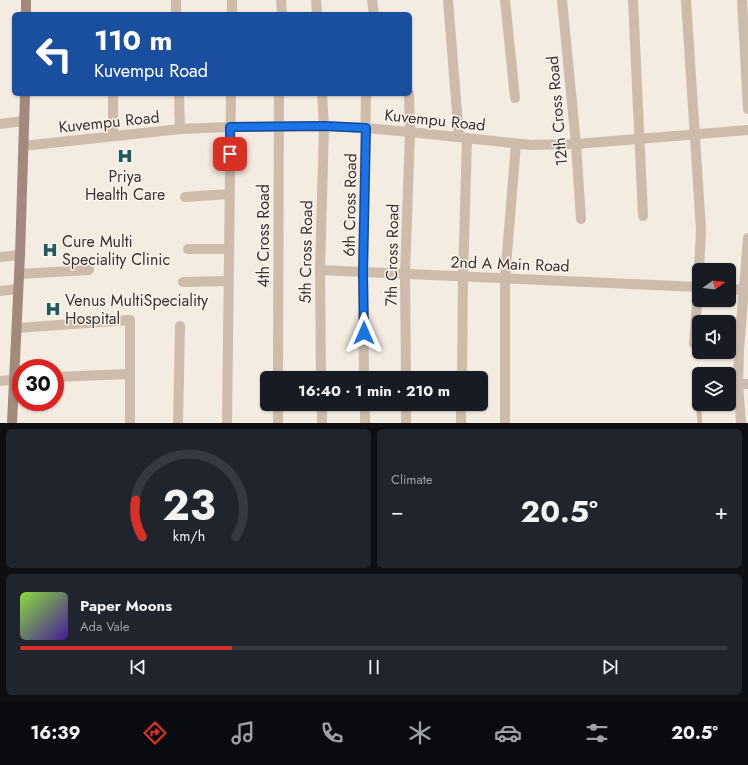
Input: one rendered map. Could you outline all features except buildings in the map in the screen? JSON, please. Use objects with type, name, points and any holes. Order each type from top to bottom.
[{"type":"main road","points":[[26,0],[26,12]]},
{"type":"main road","points":[[18,359],[18,289],[25,96]]},
{"type":"main road","points":[[12,423],[14,411]]},
{"type":"street","points":[[176,0],[176,12]]},
{"type":"street","points":[[232,0],[232,12]]},
{"type":"street","points":[[281,0],[282,12]]},
{"type":"street","points":[[316,0],[316,12]]},
{"type":"street","points":[[372,0],[374,12]]},
{"type":"street","points":[[448,0],[463,138],[462,371]]},
{"type":"street","points":[[505,0],[515,98]]},
{"type":"street","name":"12th Cross Road","points":[[562,0],[576,144],[581,219]]},
{"type":"street","points":[[633,0],[643,216]]},
{"type":"street","points":[[686,0],[701,230],[699,263]]},
{"type":"street","points":[[742,0],[748,109]]},
{"type":"street","points":[[113,96],[113,136]]},
{"type":"street","points":[[179,96],[180,129]]},
{"type":"street","points":[[227,423],[231,96]]},
{"type":"street","name":"4th Cross Road","points":[[278,371],[279,96]]},
{"type":"street","name":"5th Cross Road","points":[[321,371],[320,270],[324,126],[322,96]]},
{"type":"street","name":"6th Cross Road","points":[[364,371],[363,273],[366,96]]},
{"type":"street","name":"7th Cross Road","points":[[406,371],[405,274],[410,96]]},
{"type":"street","points":[[0,124],[23,121]]},
{"type":"street","name":"Kuvempu Road","points":[[23,146],[180,129],[230,127],[324,126],[366,128],[531,145],[576,144],[748,130]]},
{"type":"street","points":[[505,423],[505,278],[516,144]]},
{"type":"street","points":[[185,197],[229,194]]},
{"type":"street","points":[[741,423],[738,384],[748,238]]},
{"type":"street","points":[[188,249],[229,249]]},
{"type":"street","points":[[0,257],[20,256]]},
{"type":"street","points":[[19,274],[89,270]]},
{"type":"street","name":"2nd A Main Road","points":[[320,270],[692,287]]},
{"type":"street","points":[[182,282],[228,281]]},
{"type":"street","points":[[0,291],[18,289]]},
{"type":"street","points":[[17,328],[130,320],[130,423]]},
{"type":"street","points":[[178,423],[180,326]]},
{"type":"street","points":[[64,377],[129,374]]},
{"type":"street","points":[[0,381],[12,380]]},
{"type":"street","points":[[738,384],[748,384]]},
{"type":"street","points":[[278,411],[278,423]]},
{"type":"street","points":[[322,411],[322,423]]},
{"type":"street","points":[[365,411],[365,423]]},
{"type":"street","points":[[406,411],[406,423]]},
{"type":"street","points":[[461,411],[461,423]]},
{"type":"lane","points":[[699,411],[700,423]]},
{"type":"place","name":"Priya Health Care","points":[[125,156]]},
{"type":"place","name":"Cure Multi Speciality Clinic","points":[[50,250]]},
{"type":"place","name":"Venus MultiSpeciality Hospital","points":[[53,309]]},
{"type":"route","points":[[230,154],[230,127],[324,126],[366,128],[363,273],[364,333]]}]
